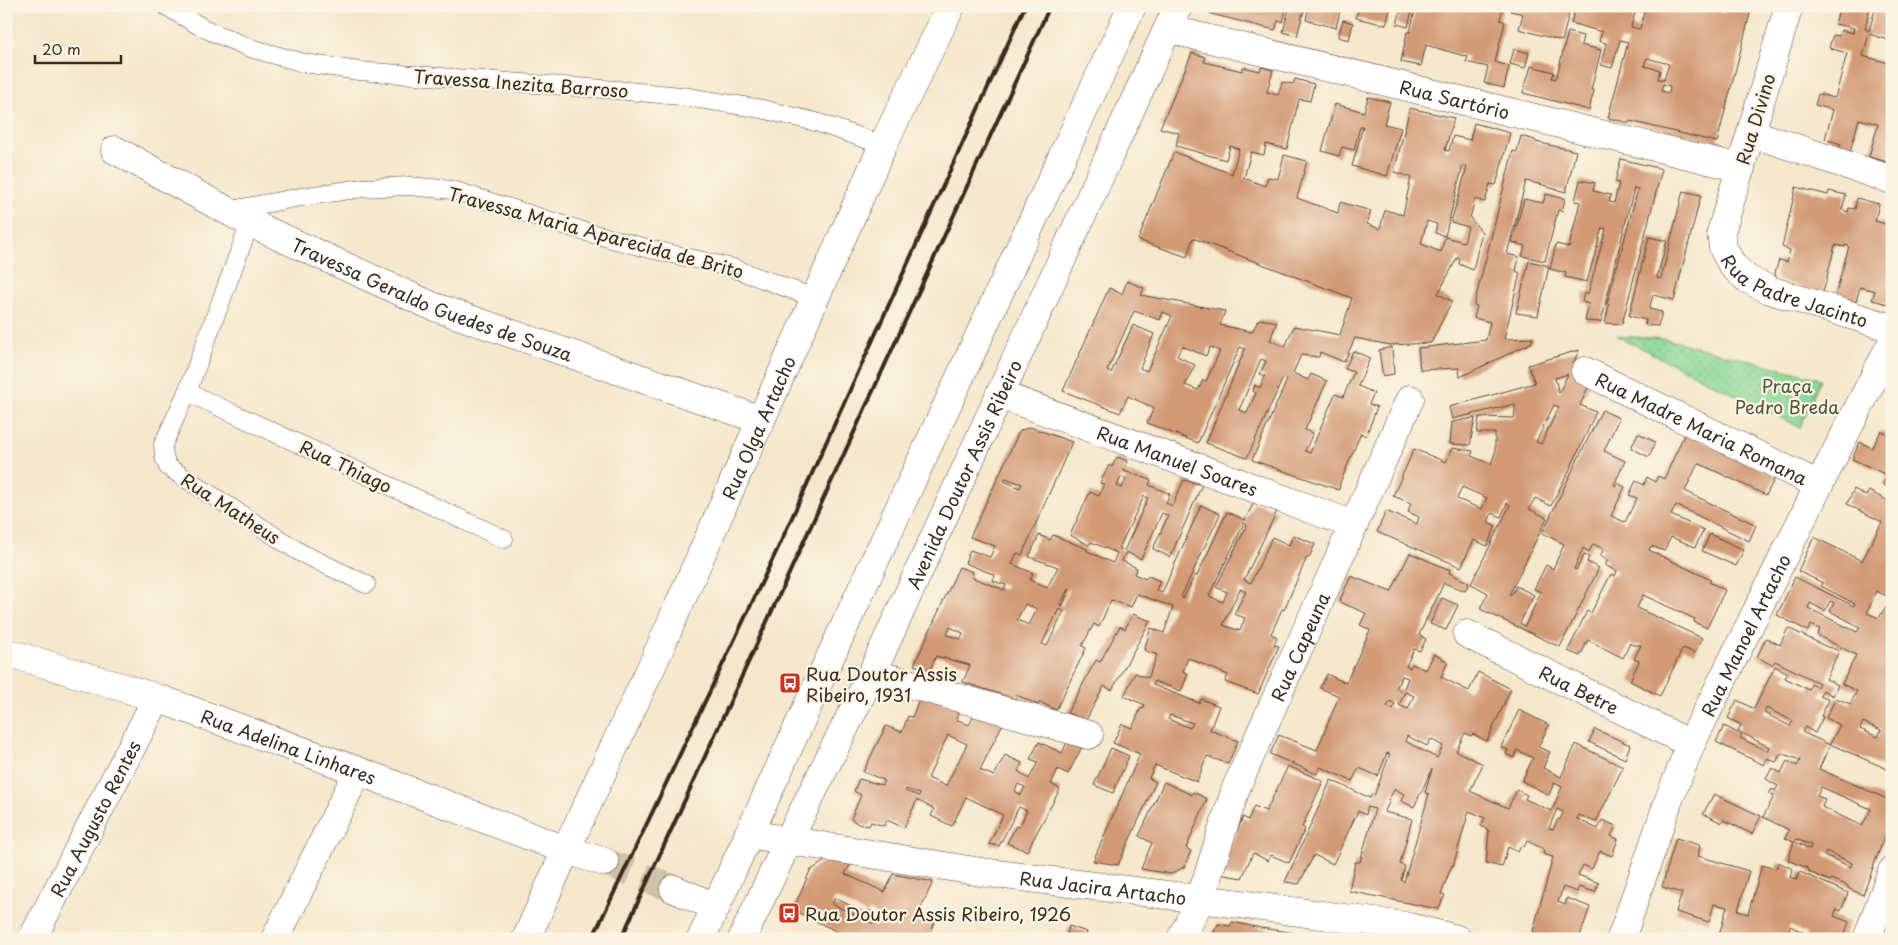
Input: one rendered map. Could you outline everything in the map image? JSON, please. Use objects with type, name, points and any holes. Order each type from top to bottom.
[{"type":"street","name":"Rua Olga Artacho","points":[[526,939],[655,659],[883,145],[951,6]]},
{"type":"street","points":[[701,939],[1132,6]]},
{"type":"street","name":"Rua Divino","points":[[1721,232],[1789,6]]},
{"type":"street","name":"Rua Sartório","points":[[1173,18],[1740,168]]},
{"type":"street","name":"Avenida Doutor Assis Ribeiro","points":[[742,939],[788,841],[872,673],[1173,18]]},
{"type":"street","points":[[1751,133],[1892,180]]},
{"type":"street","name":"Travessa Geraldo Guedes de Souza","points":[[115,150],[250,223],[432,306],[761,420]]},
{"type":"street","name":"Rua Padre Jacinto","points":[[1721,232],[1723,248],[1732,265],[1747,278],[1770,290],[1892,328]]},
{"type":"street","name":"Rua Manoel Artacho","points":[[1622,939],[1668,802],[1692,744],[1819,485],[1892,342]]},
{"type":"street","name":"Rua Madre Maria Romana","points":[[1585,371],[1819,485]]},
{"type":"street","name":"Rua Manuel Soares","points":[[1001,395],[1354,525]]},
{"type":"street","name":"Rua Capeuna","points":[[1181,939],[1200,900],[1236,788],[1410,399]]},
{"type":"street","name":"Rua Betre","points":[[1467,634],[1692,744]]},
{"type":"street","name":"Rua Adelina Linhares","points":[[6,652],[157,698],[358,771],[566,850]]},
{"type":"street","points":[[872,673],[1089,735]]},
{"type":"street","name":"Rua Augusto Rentes","points":[[32,939],[157,698]]},
{"type":"street","points":[[275,939],[358,771]]},
{"type":"street","name":"Rua Jacira Artacho","points":[[748,834],[981,872],[1405,926],[1458,939]]},
{"type":"street","points":[[566,850],[605,862]]},
{"type":"street","points":[[1867,939],[1892,871]]},
{"type":"street","points":[[674,890],[716,907]]},
{"type":"lane","name":"Travessa Inezita Barroso","points":[[166,6],[203,28],[250,48],[304,63],[359,71],[681,96],[762,108],[816,122],[883,145]]},
{"type":"lane","name":"Travessa Maria Aparecida de Brito","points":[[226,211],[363,188],[409,186],[454,190],[584,231],[646,248],[733,268],[814,298]]},
{"type":"lane","name":"Rua Matheus","points":[[250,223],[187,392],[162,445],[164,457],[168,467],[301,553],[366,584]]},
{"type":"lane","name":"Rua Thiago","points":[[187,392],[504,539]]},
{"type":"green space","name":"Praça Pedro Breda","points":[[1617,336],[1666,339],[1821,379],[1800,427]]},
{"type":"building","points":[[1215,6],[1287,6],[1283,22],[1278,21],[1275,30],[1211,14]]},
{"type":"building","points":[[1293,6],[1305,6],[1297,36],[1283,32],[1289,9],[1292,10]]},
{"type":"building","points":[[1309,6],[1341,6],[1336,28],[1306,20]]},
{"type":"building","points":[[1351,6],[1391,6],[1386,25],[1356,18],[1358,9]]},
{"type":"building","points":[[1402,6],[1413,7],[1408,27],[1397,24]]},
{"type":"building","points":[[1416,6],[1503,7],[1500,20],[1505,22],[1495,62],[1509,66],[1504,88],[1484,83],[1488,67],[1466,62],[1468,57],[1426,45],[1421,66],[1401,62],[1407,32],[1410,32]]},
{"type":"building","points":[[1512,6],[1571,6],[1562,41],[1519,29],[1523,14],[1510,11]]},
{"type":"building","points":[[1576,6],[1704,6],[1724,13],[1726,6],[1752,6],[1717,142],[1630,121],[1629,123],[1608,118],[1628,42],[1620,40],[1612,68],[1601,65],[1606,43],[1599,41],[1602,32],[1571,23]],"holes":[[[1636,10],[1644,12],[1640,29],[1631,27]],[[1647,58],[1669,64],[1664,80],[1658,79],[1660,70],[1644,66]],[[1663,84],[1670,86],[1669,93],[1661,91]]]},
{"type":"building","points":[[1840,6],[1870,6],[1865,29],[1869,31],[1876,6],[1892,6],[1892,41],[1869,34],[1863,56],[1892,64],[1892,163],[1869,157],[1878,124],[1859,119],[1850,152],[1839,148],[1841,144],[1825,139],[1833,110],[1815,105],[1818,94],[1835,98],[1847,53],[1829,48],[1833,35],[1839,36],[1841,30],[1853,33],[1854,28],[1835,24]]},
{"type":"building","points":[[1343,20],[1353,23],[1349,40],[1338,37]]},
{"type":"building","points":[[1568,32],[1583,36],[1581,45],[1601,50],[1591,90],[1594,90],[1589,110],[1523,93],[1531,66],[1554,72],[1552,78],[1556,79]]},
{"type":"building","points":[[1514,49],[1529,53],[1525,68],[1510,64]]},
{"type":"building","points":[[1192,53],[1205,57],[1204,62],[1242,71],[1243,67],[1260,71],[1261,67],[1273,70],[1267,92],[1278,95],[1282,82],[1293,84],[1295,79],[1314,84],[1310,101],[1299,99],[1287,149],[1266,144],[1264,155],[1251,152],[1244,178],[1265,186],[1268,177],[1278,179],[1284,155],[1307,161],[1297,198],[1338,213],[1340,202],[1371,211],[1367,224],[1380,229],[1385,210],[1403,215],[1411,177],[1394,172],[1410,108],[1454,118],[1445,150],[1449,151],[1453,136],[1470,140],[1474,123],[1510,133],[1496,185],[1490,184],[1485,202],[1475,199],[1470,218],[1482,232],[1473,270],[1459,264],[1460,259],[1457,258],[1438,294],[1452,301],[1431,343],[1390,345],[1355,338],[1344,362],[1320,352],[1319,357],[1301,355],[1293,373],[1308,380],[1311,374],[1327,381],[1305,430],[1313,433],[1305,451],[1310,453],[1335,394],[1343,397],[1354,372],[1345,369],[1353,351],[1370,358],[1358,386],[1374,393],[1369,404],[1377,407],[1366,436],[1361,433],[1340,483],[1339,490],[1252,460],[1287,380],[1283,378],[1247,458],[1206,443],[1245,349],[1240,347],[1198,443],[1147,423],[1154,408],[1128,396],[1120,413],[1063,391],[1109,288],[1122,294],[1127,281],[1144,288],[1141,295],[1225,311],[1220,325],[1252,332],[1259,319],[1277,322],[1270,340],[1285,347],[1294,326],[1340,335],[1352,298],[1193,238],[1187,257],[1138,240],[1174,152],[1232,174],[1239,149],[1230,146],[1226,160],[1176,146],[1179,133],[1160,128]],"holes":[[[1463,165],[1467,167],[1451,222],[1468,227],[1464,242],[1445,237],[1441,252],[1421,244],[1427,221],[1437,224],[1435,233],[1445,236]],[[1134,311],[1160,320],[1163,312],[1172,316],[1147,371],[1140,368],[1154,334],[1133,325],[1111,373],[1107,371]],[[1182,346],[1206,356],[1210,347],[1220,351],[1206,381],[1203,380],[1198,390],[1185,385],[1195,365],[1177,356]],[[1261,359],[1266,361],[1260,374],[1265,376],[1260,388],[1255,385],[1253,391],[1256,393],[1247,413],[1239,410]]]},
{"type":"building","points":[[1368,97],[1390,102],[1384,124],[1401,128],[1387,176],[1352,166],[1363,127],[1360,127],[1354,150],[1342,147],[1339,156],[1322,151],[1335,104],[1364,112]]},
{"type":"building","points":[[1521,136],[1536,142],[1576,151],[1566,192],[1526,181],[1507,254],[1519,257],[1516,271],[1520,273],[1504,339],[1533,338],[1531,343],[1460,377],[1459,368],[1420,370],[1418,348],[1486,340],[1490,322],[1474,318],[1477,306],[1474,305],[1513,151],[1517,152]]},
{"type":"building","points":[[1621,159],[1662,169],[1622,324],[1605,323],[1609,305],[1607,304],[1638,189],[1634,188],[1601,322],[1585,321],[1589,304],[1582,302],[1584,293],[1588,294],[1606,229],[1602,228],[1587,282],[1565,277],[1566,273],[1550,269],[1556,244],[1569,247],[1580,202],[1575,201],[1580,180],[1595,183],[1593,191],[1611,195],[1609,202],[1614,203],[1619,183],[1615,182]]},
{"type":"building","points":[[1796,187],[1828,195],[1829,191],[1846,195],[1842,210],[1848,212],[1849,208],[1855,209],[1857,198],[1879,204],[1875,221],[1892,226],[1892,305],[1872,300],[1875,291],[1860,287],[1856,302],[1835,297],[1849,246],[1845,245],[1845,247],[1835,245],[1823,293],[1777,280],[1775,273],[1779,260],[1787,262],[1790,250],[1782,247]]},
{"type":"building","points":[[1683,191],[1701,195],[1674,300],[1653,295],[1649,309],[1662,312],[1658,326],[1645,325],[1646,320],[1629,316],[1649,237],[1667,241],[1657,278],[1661,279]]},
{"type":"building","points":[[1546,194],[1565,199],[1562,211],[1558,210],[1545,261],[1522,256],[1525,246],[1512,242],[1524,199],[1543,203]]},
{"type":"building","points":[[1529,261],[1549,266],[1538,316],[1516,313]]},
{"type":"building","points":[[1392,347],[1394,374],[1383,376],[1379,350]]},
{"type":"building","points":[[1579,350],[1571,368],[1592,379],[1580,405],[1596,412],[1551,506],[1535,498],[1529,509],[1547,518],[1509,595],[1511,596],[1516,586],[1534,595],[1520,623],[1525,626],[1541,592],[1534,589],[1546,565],[1553,569],[1564,544],[1542,533],[1602,410],[1619,418],[1604,451],[1625,461],[1614,485],[1616,486],[1617,483],[1625,487],[1611,516],[1625,522],[1637,498],[1629,495],[1636,481],[1644,485],[1647,477],[1655,482],[1658,476],[1664,479],[1685,433],[1776,476],[1766,495],[1698,463],[1685,491],[1756,525],[1749,541],[1676,505],[1671,515],[1704,530],[1695,547],[1671,537],[1664,551],[1651,546],[1649,550],[1711,580],[1709,582],[1725,590],[1707,628],[1694,622],[1695,619],[1643,595],[1637,608],[1702,638],[1695,653],[1683,648],[1660,696],[1630,681],[1639,661],[1634,659],[1641,645],[1632,645],[1630,643],[1623,658],[1588,640],[1580,656],[1568,651],[1587,611],[1591,613],[1611,574],[1615,576],[1617,571],[1605,565],[1608,560],[1600,556],[1604,549],[1593,544],[1589,552],[1583,548],[1574,569],[1576,570],[1584,555],[1589,557],[1587,562],[1599,568],[1560,647],[1480,609],[1488,593],[1471,584],[1510,505],[1507,503],[1501,517],[1492,513],[1488,522],[1496,526],[1487,546],[1474,540],[1461,567],[1377,532],[1386,511],[1417,524],[1419,517],[1408,512],[1411,503],[1393,496],[1414,449],[1446,462],[1452,448],[1473,451],[1471,456],[1491,464],[1495,453],[1495,433],[1477,433],[1479,417],[1514,418],[1515,404],[1452,419],[1449,407],[1535,383],[1528,365]],"holes":[[[1568,374],[1559,393],[1555,378]],[[1554,405],[1559,407],[1541,444],[1536,442]],[[1462,487],[1487,498],[1482,509],[1457,499]]]},
{"type":"building","points":[[1475,418],[1470,445],[1450,444],[1452,422]]},
{"type":"building","points":[[1030,427],[1072,442],[1022,555],[1017,553],[1012,564],[1033,573],[1030,580],[1047,588],[1058,567],[1029,557],[1039,535],[1050,540],[1053,535],[1087,549],[1087,551],[1113,563],[1117,553],[1091,542],[1089,545],[1070,535],[1090,492],[1099,496],[1104,484],[1100,483],[1109,465],[1112,467],[1117,457],[1128,461],[1124,471],[1151,480],[1149,485],[1170,494],[1166,503],[1172,506],[1184,480],[1202,485],[1170,557],[1153,549],[1168,516],[1162,513],[1141,559],[1126,552],[1122,561],[1137,568],[1134,574],[1146,579],[1148,576],[1160,581],[1156,590],[1162,593],[1201,505],[1220,514],[1181,597],[1183,599],[1195,575],[1197,576],[1227,512],[1245,520],[1254,502],[1277,511],[1244,580],[1251,583],[1272,537],[1289,545],[1293,535],[1315,544],[1271,634],[1277,637],[1274,645],[1279,646],[1258,694],[1225,682],[1228,675],[1188,658],[1183,671],[1188,674],[1181,691],[1154,681],[1153,685],[1199,703],[1201,699],[1219,706],[1210,730],[1238,741],[1228,764],[1207,756],[1197,782],[1155,765],[1149,778],[1156,782],[1118,865],[1093,861],[1140,754],[1113,743],[1122,724],[1132,728],[1141,708],[1143,709],[1145,705],[1124,696],[1135,673],[1148,678],[1157,655],[1144,650],[1151,628],[1164,633],[1173,607],[1137,594],[1131,607],[1111,600],[1099,627],[1094,624],[1082,646],[1086,648],[1056,710],[1040,702],[1038,705],[1017,695],[1015,699],[963,682],[970,665],[936,656],[930,670],[914,665],[959,567],[973,572],[971,577],[1004,590],[1006,585],[993,581],[995,575],[965,563],[970,550],[990,557],[995,546],[970,537],[1020,431]],"holes":[[[1121,477],[1126,479],[1122,488],[1117,486]],[[1005,478],[1022,484],[1020,488],[1004,481]],[[1144,496],[1148,498],[1124,551],[1119,548]],[[1244,523],[1247,525],[1216,587],[1227,592],[1223,602],[1209,596]],[[1068,589],[1070,589],[1062,606],[1060,605]],[[1240,589],[1246,592],[1234,614],[1245,618],[1240,631],[1223,625]],[[1025,604],[1037,609],[1029,625],[1017,620]],[[1059,609],[1064,611],[1047,646],[1042,644]],[[950,627],[963,633],[961,639],[947,635]],[[1170,715],[1193,723],[1190,728],[1168,719]]]},
{"type":"building","points":[[1881,431],[1892,437],[1892,489],[1883,485],[1887,475],[1852,459],[1860,442],[1872,448]]},
{"type":"building","points":[[1638,433],[1655,442],[1649,457],[1631,448]]},
{"type":"building","points":[[1854,489],[1866,496],[1869,491],[1892,503],[1892,771],[1830,744],[1840,725],[1826,718],[1836,698],[1850,704],[1857,691],[1842,684],[1856,655],[1817,635],[1820,629],[1811,625],[1808,631],[1777,615],[1795,577],[1854,606],[1855,604],[1821,586],[1823,583],[1798,571],[1814,537],[1862,561],[1882,522],[1847,504]],"holes":[[[1876,591],[1891,598],[1879,618],[1867,613]],[[1830,601],[1834,603],[1830,611],[1860,627],[1857,632],[1808,608],[1810,603],[1825,611]],[[1863,722],[1881,730],[1878,737],[1860,729]]]},
{"type":"building","points":[[1710,534],[1744,550],[1736,566],[1702,551]]},
{"type":"building","points":[[1410,553],[1450,570],[1449,573],[1469,583],[1465,591],[1444,583],[1419,635],[1426,639],[1420,651],[1414,649],[1406,666],[1410,668],[1412,664],[1426,670],[1434,654],[1448,662],[1441,677],[1469,691],[1478,672],[1511,689],[1487,741],[1473,734],[1471,736],[1465,733],[1456,751],[1483,764],[1470,791],[1508,808],[1517,790],[1527,795],[1525,799],[1551,811],[1553,808],[1562,787],[1554,783],[1549,795],[1522,781],[1533,758],[1517,750],[1514,758],[1506,754],[1508,750],[1501,747],[1519,710],[1549,725],[1538,747],[1550,752],[1543,768],[1561,777],[1576,744],[1623,767],[1596,822],[1579,815],[1577,819],[1598,829],[1602,820],[1616,826],[1611,836],[1618,839],[1612,856],[1600,851],[1592,869],[1583,865],[1578,875],[1599,883],[1595,892],[1579,887],[1577,892],[1563,887],[1558,902],[1565,905],[1567,898],[1590,907],[1579,939],[1531,939],[1553,857],[1543,854],[1544,849],[1527,841],[1518,852],[1508,847],[1502,867],[1486,863],[1489,831],[1481,826],[1485,818],[1469,811],[1453,866],[1441,894],[1445,895],[1438,909],[1349,891],[1355,862],[1360,862],[1375,809],[1367,807],[1366,815],[1358,811],[1333,864],[1314,855],[1299,884],[1285,882],[1331,780],[1370,798],[1372,794],[1374,796],[1390,754],[1387,753],[1378,776],[1359,768],[1352,781],[1320,767],[1317,774],[1270,754],[1279,735],[1317,750],[1339,696],[1320,688],[1327,674],[1346,683],[1370,630],[1360,625],[1366,613],[1339,602],[1351,576],[1391,592]],"holes":[[[1402,676],[1408,678],[1403,691],[1396,689]],[[1405,692],[1414,696],[1408,709],[1399,705]],[[1390,701],[1395,704],[1393,709],[1387,707]],[[1407,736],[1427,746],[1431,739],[1443,746],[1437,758],[1405,741]],[[1432,769],[1425,793],[1429,794],[1404,882],[1401,880],[1405,866],[1400,864],[1412,819],[1384,812],[1390,801],[1388,800],[1395,789],[1404,794],[1401,801],[1414,807]],[[1557,809],[1563,812],[1553,829],[1549,828]]]},
{"type":"building","points":[[1442,598],[1458,605],[1446,630],[1430,624]]},
{"type":"building","points":[[1133,614],[1150,621],[1112,690],[1104,686],[1086,720],[1067,713],[1096,660],[1100,662],[1120,626],[1125,629]]},
{"type":"building","points":[[1788,628],[1839,651],[1826,679],[1838,685],[1833,696],[1823,690],[1820,696],[1829,700],[1815,733],[1805,727],[1802,732],[1830,745],[1819,769],[1892,801],[1892,812],[1886,826],[1888,827],[1863,895],[1848,888],[1848,886],[1809,872],[1809,869],[1788,860],[1794,842],[1785,838],[1789,830],[1763,817],[1774,796],[1769,794],[1772,789],[1775,791],[1778,786],[1766,779],[1772,768],[1781,773],[1787,761],[1797,766],[1800,760],[1781,753],[1776,762],[1767,758],[1764,765],[1716,742],[1724,726],[1742,735],[1740,738],[1767,751],[1769,747],[1738,731],[1741,725],[1728,718],[1737,700],[1754,709],[1775,666],[1788,673],[1785,678],[1809,690],[1811,684],[1817,687],[1819,683],[1775,661],[1772,665],[1757,657],[1766,638],[1780,645]],"holes":[[[1766,708],[1793,721],[1790,726],[1764,713]],[[1821,787],[1871,809],[1862,826],[1822,807],[1825,799],[1817,796]],[[1796,839],[1811,845],[1810,849],[1795,842]],[[1826,851],[1852,863],[1851,867],[1824,855]]]},
{"type":"building","points":[[921,694],[961,707],[956,719],[969,725],[976,712],[1004,721],[980,770],[994,776],[1005,755],[1022,763],[1018,771],[1029,779],[1038,762],[1030,759],[1039,742],[1062,753],[1070,736],[1084,743],[1068,774],[1058,769],[1051,784],[1060,789],[1027,851],[1007,843],[1016,826],[1019,827],[1027,811],[1019,807],[999,846],[989,844],[1003,815],[966,797],[952,826],[931,816],[934,809],[917,800],[904,828],[887,820],[884,826],[871,822],[869,826],[858,824],[851,819],[861,795],[854,791],[859,779],[882,785],[884,780],[863,772],[886,726],[902,732],[908,716],[912,717]],"holes":[[[948,735],[967,744],[946,786],[928,778]],[[1018,784],[1025,787],[1021,795],[1015,791]],[[906,789],[920,794],[919,796],[905,791]]]},
{"type":"building","points":[[1595,729],[1630,745],[1625,759],[1589,742]]},
{"type":"building","points":[[1111,748],[1129,756],[1113,793],[1094,785]]},
{"type":"building","points":[[1288,766],[1323,781],[1302,827],[1305,829],[1289,863],[1271,855],[1268,861],[1253,853],[1242,878],[1224,875],[1220,871],[1243,817],[1248,820],[1254,806],[1266,811]]},
{"type":"building","points":[[1164,782],[1192,795],[1193,792],[1207,799],[1186,848],[1191,851],[1184,867],[1171,874],[1141,869],[1152,843],[1139,836]]},
{"type":"building","points":[[1714,794],[1761,816],[1752,834],[1724,820],[1722,823],[1703,814]]},
{"type":"building","points":[[1676,838],[1700,845],[1698,856],[1749,871],[1738,911],[1748,914],[1762,865],[1776,869],[1778,862],[1793,869],[1790,877],[1797,880],[1800,872],[1848,893],[1841,911],[1837,909],[1834,916],[1849,922],[1843,939],[1805,939],[1807,934],[1790,926],[1787,933],[1801,939],[1718,939],[1727,907],[1714,904],[1709,922],[1676,912],[1682,893],[1662,887]]},
{"type":"building","points":[[826,860],[850,865],[845,874],[885,892],[893,874],[933,882],[918,914],[935,922],[927,939],[833,939],[836,931],[793,910],[810,871]],"holes":[[[835,898],[867,914],[869,910],[876,914],[874,917],[877,918],[874,924],[832,904]]]},
{"type":"building","points":[[1232,922],[1296,933],[1293,939],[1280,937],[1279,939],[1210,939],[1218,924],[1230,926]]},
{"type":"building","points":[[1069,926],[1087,932],[1085,939],[1066,939]]},
{"type":"tunnel","points":[[605,862],[674,889]]},
{"type":"railway","points":[[592,939],[778,548],[1025,6]]},
{"type":"railway","points":[[621,939],[1050,6]]},
{"type":"place","name":"Rua Doutor Assis Ribeiro, 1931","points":[[790,683]]},
{"type":"place","name":"Rua Doutor Assis Ribeiro, 1926","points":[[789,913]]}]
